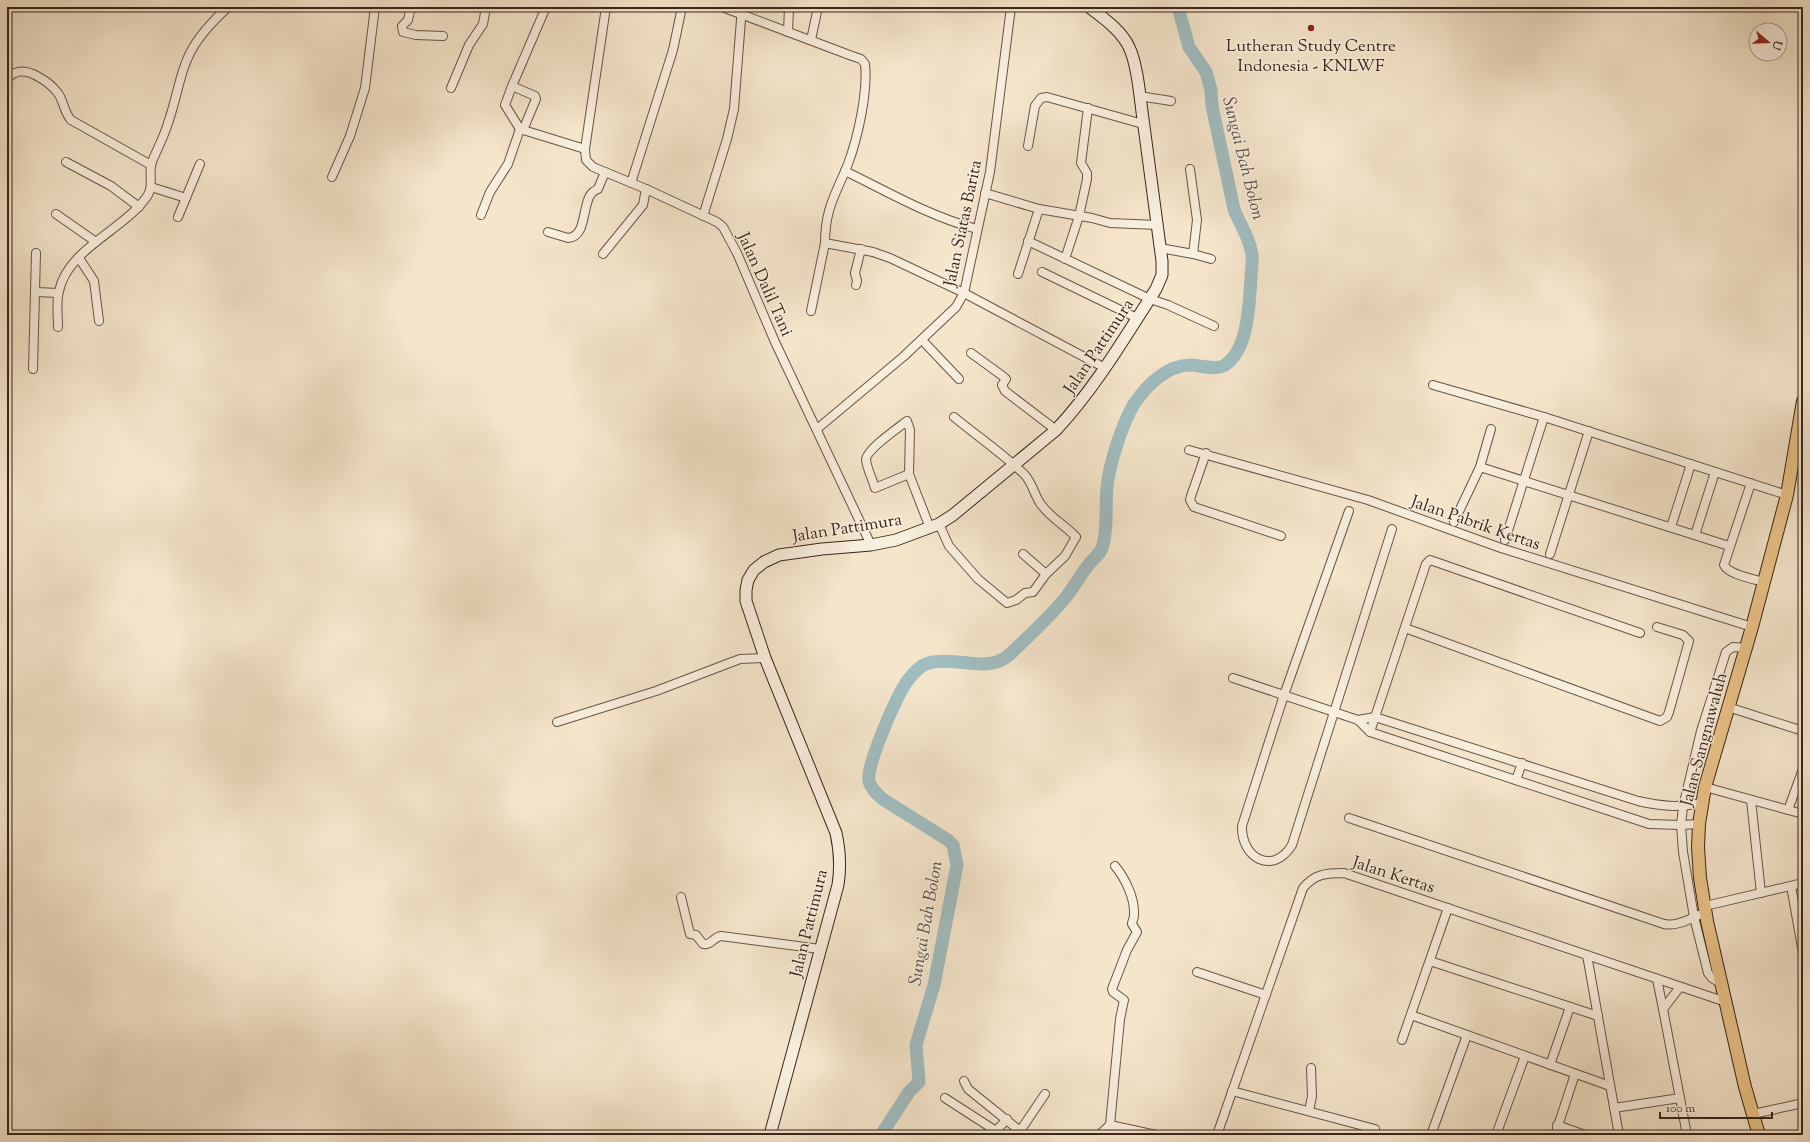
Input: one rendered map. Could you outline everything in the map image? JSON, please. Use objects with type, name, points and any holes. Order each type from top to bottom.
[{"type":"main road","name":"Jalan Sangnawaluh","points":[[1759,1135],[1745,1088],[1722,984],[1702,912],[1698,848],[1699,824],[1701,803],[1705,787],[1752,627],[1787,495],[1803,401]]},
{"type":"street","points":[[58,327],[58,293],[63,279],[78,258],[96,242],[117,227],[139,207],[151,187],[151,165],[164,136],[186,63],[193,47],[214,20],[228,7]]},
{"type":"street","points":[[332,177],[350,136],[365,88],[376,7]]},
{"type":"street","points":[[411,7],[409,18],[402,26],[403,32],[416,35],[443,36]]},
{"type":"street","points":[[451,88],[469,45],[483,24],[486,7]]},
{"type":"street","points":[[546,7],[505,105],[522,130],[585,148]]},
{"type":"street","name":"Jalan Dalil Tani","points":[[606,7],[585,148],[586,160],[588,164],[717,222],[726,232],[775,342],[872,545]]},
{"type":"street","points":[[631,183],[673,50],[682,7]]},
{"type":"street","points":[[722,7],[742,11],[788,32],[861,59],[865,64],[864,96],[860,126],[845,171],[827,214],[825,243],[811,311]]},
{"type":"street","points":[[788,32],[789,7]]},
{"type":"street","points":[[811,40],[818,7]]},
{"type":"street","name":"Jalan Siatas Barita","points":[[817,429],[876,382],[922,340],[956,307],[964,294],[990,172],[1011,7]]},
{"type":"street","name":"Jalan Pattimura","points":[[770,1135],[838,885],[841,855],[836,833],[758,638],[746,601],[748,580],[754,570],[764,562],[779,555],[822,549],[872,545],[896,540],[934,526],[953,515],[1056,430],[1080,403],[1106,368],[1158,285],[1162,275],[1160,248],[1139,96],[1132,58],[1129,47],[1112,26],[1089,7]]},
{"type":"street","points":[[703,216],[727,139],[734,109],[742,11]]},
{"type":"street","points":[[7,68],[16,72],[25,72],[45,81],[57,92],[67,116],[71,120],[151,165]]},
{"type":"street","points":[[7,78],[16,72]]},
{"type":"street","points":[[482,215],[492,187],[508,164],[536,99],[534,96],[512,86]]},
{"type":"street","points":[[1139,96],[1171,101]]},
{"type":"street","points":[[1028,146],[1035,106],[1041,98],[1047,97],[1143,124]]},
{"type":"street","points":[[1065,258],[1080,216],[1088,176],[1081,163],[1088,108]]},
{"type":"street","points":[[66,162],[111,186],[139,207]]},
{"type":"street","points":[[178,218],[200,164]]},
{"type":"street","points":[[1190,169],[1197,220],[1193,254]]},
{"type":"street","points":[[845,171],[917,206],[963,226],[977,230]]},
{"type":"street","points":[[548,232],[568,238],[577,233],[582,224],[589,197],[592,192],[598,188],[605,172]]},
{"type":"street","points":[[151,187],[186,198]]},
{"type":"street","points":[[603,254],[643,205],[646,189]]},
{"type":"street","points":[[985,193],[1038,209],[1110,223],[1157,225]]},
{"type":"street","points":[[1018,274],[1038,209]]},
{"type":"street","points":[[56,214],[96,242]]},
{"type":"street","points":[[1028,241],[1214,326]]},
{"type":"street","points":[[825,243],[861,249],[890,258],[964,294],[1106,368]]},
{"type":"street","points":[[1160,248],[1211,259]]},
{"type":"street","points":[[856,285],[857,281],[855,273],[861,249]]},
{"type":"street","points":[[33,368],[36,253]]},
{"type":"street","points":[[78,258],[94,281],[99,321]]},
{"type":"street","points":[[1042,272],[1137,318]]},
{"type":"street","points":[[36,292],[58,293]]},
{"type":"street","points":[[922,340],[959,379]]},
{"type":"street","points":[[971,353],[1005,378],[1002,385],[1004,391],[1056,430]]},
{"type":"street","points":[[1433,384],[1589,431],[1787,495]]},
{"type":"street","points":[[909,474],[875,488],[866,461],[870,451],[907,421],[910,430],[909,474],[934,526],[949,546],[978,579],[1006,603],[1016,600],[1025,593],[1032,592],[1046,574],[1065,556],[1076,537],[1047,512],[1039,502],[1035,490],[1024,475],[954,417]]},
{"type":"street","points":[[1505,540],[1544,417]]},
{"type":"street","points":[[1454,522],[1480,466],[1491,429]]},
{"type":"street","points":[[1550,554],[1589,431]]},
{"type":"street","name":"Jalan Pabrik Kertas","points":[[1189,450],[1206,453],[1368,500],[1500,548],[1752,627]]},
{"type":"street","points":[[1206,453],[1190,500],[1194,507],[1281,536]]},
{"type":"street","points":[[1671,528],[1691,464]]},
{"type":"street","points":[[1480,466],[1729,546]]},
{"type":"street","points":[[1695,535],[1715,472]]},
{"type":"street","points":[[1751,483],[1725,559],[1725,568],[1764,582]]},
{"type":"street","points":[[1349,511],[1282,694],[1242,826],[1241,836],[1246,848],[1251,855],[1260,859],[1268,861],[1278,860],[1286,854],[1292,845],[1392,533],[1392,529]]},
{"type":"street","points":[[1023,554],[1046,574]]},
{"type":"street","points":[[1370,732],[1426,564],[1430,560],[1640,633]]},
{"type":"street","points":[[1405,628],[1660,721],[1667,717],[1669,712],[1689,646],[1689,641],[1683,635],[1657,627]]},
{"type":"street","points":[[1702,912],[1683,852],[1681,825],[1683,807],[1689,775],[1701,731],[1726,652],[1733,647],[1746,648]]},
{"type":"street","points":[[557,722],[656,691],[740,659],[764,655]]},
{"type":"street","points":[[1233,678],[1358,720],[1370,732],[1649,824],[1699,824]]},
{"type":"street","points":[[1728,707],[1803,731]]},
{"type":"street","points":[[1358,720],[1375,717],[1638,801],[1655,805],[1683,807],[1701,803]]},
{"type":"street","points":[[1516,780],[1522,763]]},
{"type":"street","points":[[1788,810],[1803,769]]},
{"type":"street","points":[[1705,787],[1803,814]]},
{"type":"street","points":[[1752,800],[1761,892]]},
{"type":"street","points":[[1349,818],[1670,926],[1702,912],[1761,892],[1803,883]]},
{"type":"street","points":[[1099,1135],[1110,1125],[1120,1019],[1124,1000],[1112,989],[1137,931],[1132,924],[1134,915],[1129,890],[1122,874],[1115,866]]},
{"type":"street","name":"Jalan Kertas","points":[[1217,1135],[1304,888],[1311,878],[1323,874],[1344,873],[1726,1002]]},
{"type":"street","points":[[1790,886],[1803,953]]},
{"type":"street","points":[[681,897],[690,934],[696,936],[703,944],[707,944],[717,936],[721,936],[820,950]]},
{"type":"street","points":[[1402,1040],[1448,908]]},
{"type":"street","points":[[1587,955],[1619,1135]]},
{"type":"street","points":[[1430,961],[1598,1016]]},
{"type":"street","points":[[1197,972],[1266,995]]},
{"type":"street","points":[[1658,979],[1662,1009],[1687,1135]]},
{"type":"street","points":[[1662,1009],[1680,987]]},
{"type":"street","points":[[1550,1065],[1570,1007]]},
{"type":"street","points":[[1411,1015],[1610,1086]]},
{"type":"street","points":[[1431,1135],[1467,1035]]},
{"type":"street","points":[[1496,1135],[1525,1056]]},
{"type":"street","points":[[1309,1111],[1312,1096],[1311,1068]]},
{"type":"street","points":[[1555,1135],[1557,1125],[1575,1074]]},
{"type":"street","points":[[964,1081],[968,1089],[1023,1133],[1045,1094]]},
{"type":"street","points":[[1232,1091],[1375,1129]]},
{"type":"street","points":[[945,1098],[996,1131],[1007,1119]]},
{"type":"street","points":[[1614,1108],[1680,1098]]},
{"type":"street","points":[[1753,1114],[1803,1103]]},
{"type":"street","points":[[1110,1125],[1156,1135]]},
{"type":"street","points":[[1557,1125],[1585,1135]]},
{"type":"waterway","name":"Sungai Bah Bolon","points":[[881,1135],[909,1092],[919,1082],[916,1045],[934,985],[957,865],[953,845],[948,840],[884,800],[871,787],[869,773],[872,761],[890,714],[908,680],[924,665],[947,661],[979,664],[1000,661],[1009,655],[1053,612],[1066,597],[1102,548],[1105,538],[1107,488],[1110,468],[1121,433],[1129,412],[1134,404],[1144,390],[1157,378],[1172,369],[1189,365],[1212,368],[1225,365],[1233,358],[1243,337],[1248,312],[1252,253],[1248,239],[1234,209],[1212,106],[1211,90],[1206,72],[1189,47],[1178,7]]},
{"type":"place","name":"Lutheran Study Centre Indonesia - KNLWF","points":[[1311,28]]}]
